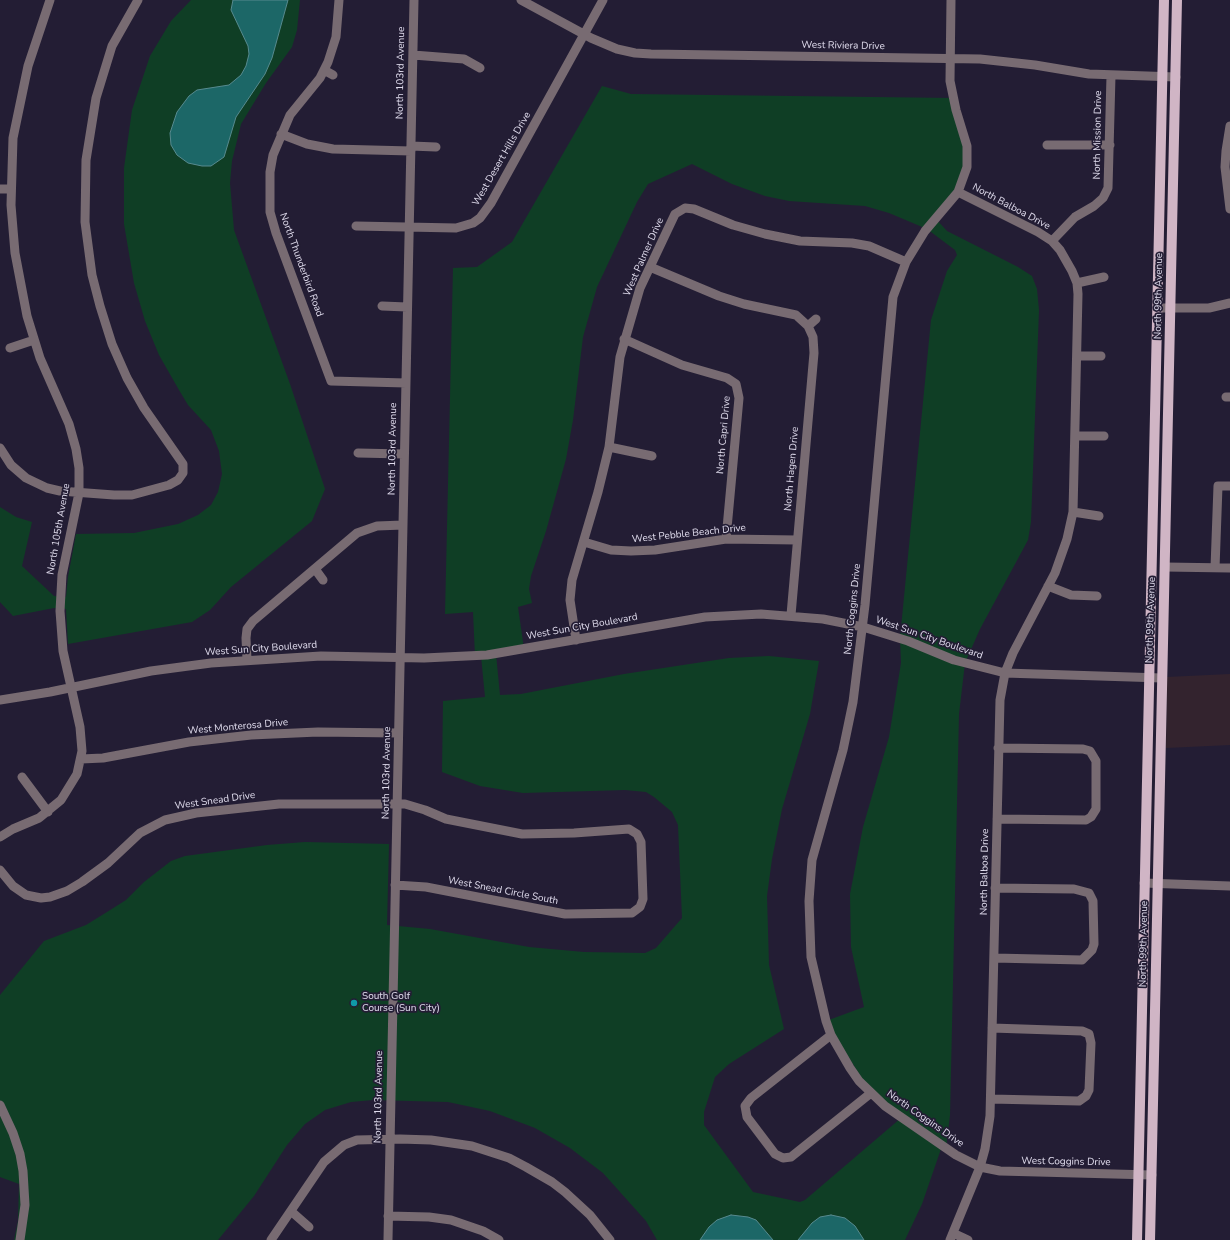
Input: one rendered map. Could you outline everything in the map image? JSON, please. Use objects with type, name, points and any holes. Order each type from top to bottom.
[{"type":"main road","name":"North 99th Avenue","points":[[1137,1240],[1164,0]]},
{"type":"main road","name":"North 99th Avenue","points":[[1150,1240],[1177,0]]},
{"type":"main road","points":[[1150,622],[1163,622]]},
{"type":"main road","points":[[1146,802],[1160,802]]},
{"type":"street","name":"North 105th Avenue","points":[[0,837],[48,812],[67,794],[77,774],[81,759],[82,736],[62,640],[61,586],[66,548],[79,493],[79,468],[74,439],[34,340],[18,272],[12,223],[13,138],[28,66],[50,0]]},
{"type":"street","points":[[0,448],[18,472],[35,483],[60,491],[114,496],[143,493],[178,480],[184,469],[181,460],[144,408],[127,378],[112,344],[93,280],[85,222],[86,160],[96,98],[112,46],[138,0]]},
{"type":"street","name":"North Thunderbird Road","points":[[339,0],[336,37],[324,70],[290,115],[281,134],[270,172],[270,212],[276,233],[331,381],[406,383]]},
{"type":"street","name":"North 103rd Avenue","points":[[388,1240],[414,0]]},
{"type":"street","name":"West Riviera Drive","points":[[521,0],[584,34],[617,49],[651,54],[950,58],[1001,61],[1111,76],[1176,77]]},
{"type":"street","name":"West Desert Hills Drive","points":[[356,226],[456,228],[473,223],[480,218],[491,203],[603,0]]},
{"type":"street","name":"North Coggins Drive","points":[[951,0],[950,58],[953,98],[967,146],[967,167],[958,192],[925,231],[906,262],[893,297],[863,627],[850,721],[836,777],[816,844],[810,881],[809,921],[811,957],[820,1004],[831,1035],[850,1068],[871,1093],[901,1118],[956,1155],[980,1167]]},
{"type":"street","points":[[413,55],[464,60],[480,68]]},
{"type":"street","points":[[324,70],[333,75]]},
{"type":"street","name":"North Mission Drive","points":[[1052,241],[1075,217],[1094,206],[1103,198],[1108,188],[1111,76]]},
{"type":"street","points":[[1230,126],[1225,167],[1230,209]]},
{"type":"street","points":[[281,134],[307,144],[325,148],[436,147]]},
{"type":"street","points":[[1047,145],[1110,146]]},
{"type":"street","points":[[0,189],[12,189]]},
{"type":"street","name":"North Balboa Drive","points":[[952,1237],[980,1167],[988,1133],[991,1099],[1000,700],[1005,673],[1013,653],[1060,560],[1074,512],[1077,356],[1077,283],[1066,259],[1052,241],[1038,232],[958,192]]},
{"type":"street","name":"West Palmer Drive","points":[[576,640],[570,600],[572,580],[584,542],[609,447],[620,357],[624,339],[640,288],[675,214],[685,208],[694,209],[733,225],[765,234],[800,241],[864,245],[884,251],[906,262]]},
{"type":"street","points":[[650,267],[719,296],[744,304],[796,315],[808,326],[816,319]]},
{"type":"street","points":[[1077,283],[1104,277]]},
{"type":"street","points":[[1157,308],[1209,308],[1230,303]]},
{"type":"street","points":[[382,306],[407,307]]},
{"type":"street","name":"North Hagen Drive","points":[[791,615],[815,346],[808,326]]},
{"type":"street","name":"North Capri Drive","points":[[624,339],[682,365],[727,378],[736,384],[740,398],[726,538]]},
{"type":"street","points":[[10,348],[34,340]]},
{"type":"street","points":[[1077,356],[1101,356]]},
{"type":"street","points":[[1075,436],[1104,436]]},
{"type":"street","points":[[609,447],[652,456]]},
{"type":"street","points":[[358,453],[404,454]]},
{"type":"street","points":[[1215,568],[1218,486],[1230,486]]},
{"type":"street","points":[[1074,512],[1099,516]]},
{"type":"street","points":[[247,660],[247,629],[253,620],[357,533],[377,526],[403,525]]},
{"type":"street","name":"West Pebble Beach Drive","points":[[584,542],[596,547],[631,551],[655,550],[726,538],[797,540]]},
{"type":"street","points":[[1165,567],[1230,568]]},
{"type":"street","points":[[315,569],[323,580]]},
{"type":"street","points":[[1048,586],[1071,595],[1097,596]]},
{"type":"street","name":"West Sun City Boulevard","points":[[0,700],[151,672],[247,660],[321,656],[445,658],[487,655],[705,617],[761,614],[791,615],[823,619],[863,627],[908,641],[954,660],[1005,673],[1162,678]]},
{"type":"street","name":"West Monterosa Drive","points":[[81,759],[103,758],[184,743],[251,735],[318,732],[398,733]]},
{"type":"street","points":[[997,819],[1086,820],[1091,817],[1096,810],[1096,761],[1090,751],[1083,749],[998,748]]},
{"type":"street","points":[[22,777],[48,812]]},
{"type":"street","name":"West Snead Drive","points":[[0,870],[13,886],[26,895],[41,898],[50,897],[67,890],[97,872],[140,833],[152,826],[179,816],[233,808],[279,804],[397,804],[416,807],[446,819],[522,834],[540,835],[629,829],[640,838],[642,870]]},
{"type":"street","name":"West Snead Circle South","points":[[395,886],[426,888],[565,914],[617,914],[632,913],[640,907],[643,899],[642,870]]},
{"type":"street","points":[[1144,883],[1230,886]]},
{"type":"street","points":[[994,958],[1082,960],[1092,950],[1094,944],[1092,896],[1082,890],[995,888]]},
{"type":"street","points":[[991,1099],[1079,1101],[1086,1096],[1089,1090],[1091,1063],[1091,1038],[1085,1032],[1075,1030],[992,1028]]},
{"type":"street","points":[[831,1035],[751,1098],[745,1106],[747,1117],[775,1154],[783,1158],[791,1157],[871,1093]]},
{"type":"street","points":[[0,1105],[20,1154],[23,1171],[25,1205],[20,1240]]},
{"type":"street","points":[[271,1240],[292,1212],[324,1162],[344,1145],[357,1140],[390,1139],[451,1142],[472,1146],[509,1158],[539,1174],[559,1187],[590,1216],[610,1240]]},
{"type":"street","name":"West Coggins Drive","points":[[980,1167],[1000,1171],[1017,1172],[1152,1174]]},
{"type":"street","points":[[292,1212],[309,1227]]},
{"type":"street","points":[[388,1216],[429,1217],[451,1220],[482,1231],[499,1240]]},
{"type":"street","points":[[952,1237],[968,1240]]},
{"type":"shaded area","points":[[191,0],[300,0],[297,30],[292,47],[266,83],[241,124],[232,161],[230,183],[234,230],[290,384],[325,489],[312,521],[231,587],[210,610],[192,622],[68,644],[66,609],[54,608],[13,616],[0,602],[0,507],[16,517],[32,522],[22,566],[54,596],[66,597],[76,534],[134,533],[178,524],[198,515],[211,505],[218,492],[222,474],[219,451],[211,430],[188,405],[159,355],[145,321],[134,283],[124,224],[124,168],[132,110],[150,56],[171,21]]},
{"type":"shaded area","points":[[233,0],[288,0],[272,58],[265,74],[236,117],[224,157],[211,166],[188,163],[177,155],[171,145],[170,133],[177,112],[189,96],[197,90],[229,85],[241,75],[246,66],[249,54],[248,46],[231,10]]},
{"type":"shaded area","name":"South Golf Course (Sun City)","points":[[602,86],[631,94],[953,98],[964,134],[965,176],[936,219],[947,231],[1018,267],[1032,276],[1037,289],[1039,310],[1031,522],[1028,540],[980,629],[965,663],[959,714],[950,1115],[946,1149],[942,1146],[922,1204],[905,1240],[657,1240],[646,1221],[603,1173],[570,1148],[535,1128],[490,1111],[448,1102],[373,1100],[351,1102],[325,1110],[305,1124],[287,1145],[254,1196],[218,1240],[14,1240],[18,1221],[19,1184],[0,1177],[0,995],[44,941],[86,925],[107,912],[126,900],[144,882],[171,861],[185,856],[267,845],[305,842],[389,844],[387,925],[430,929],[529,947],[584,952],[645,953],[656,948],[682,918],[678,825],[672,812],[646,792],[625,790],[523,793],[480,786],[442,772],[443,701],[485,697],[481,656],[475,656],[473,612],[445,614],[453,268],[477,267],[512,242]],"holes":[[[692,164],[732,184],[765,196],[789,201],[865,206],[889,213],[927,229],[955,250],[957,255],[947,271],[931,320],[900,638],[901,663],[889,737],[863,827],[850,894],[851,947],[864,1007],[826,1021],[871,1093],[901,1118],[805,1200],[800,1202],[753,1192],[704,1125],[704,1112],[715,1077],[729,1064],[784,1029],[769,965],[767,896],[772,859],[782,809],[810,714],[819,661],[769,656],[729,658],[624,674],[521,694],[500,695],[496,654],[524,649],[518,607],[532,603],[529,589],[531,576],[546,531],[566,459],[573,420],[583,337],[597,287],[637,202],[648,184]]]},
{"type":"shaded area","points":[[1230,674],[1230,745],[1166,748],[1167,677]]},
{"type":"shaded area","points":[[731,1215],[748,1217],[756,1220],[773,1240],[700,1240],[709,1227],[717,1220]]},
{"type":"shaded area","points":[[831,1215],[845,1218],[855,1226],[864,1240],[798,1240],[812,1223],[820,1217]]},
{"type":"place","name":"South Golf Course (Sun City)","points":[[354,1003]]}]
